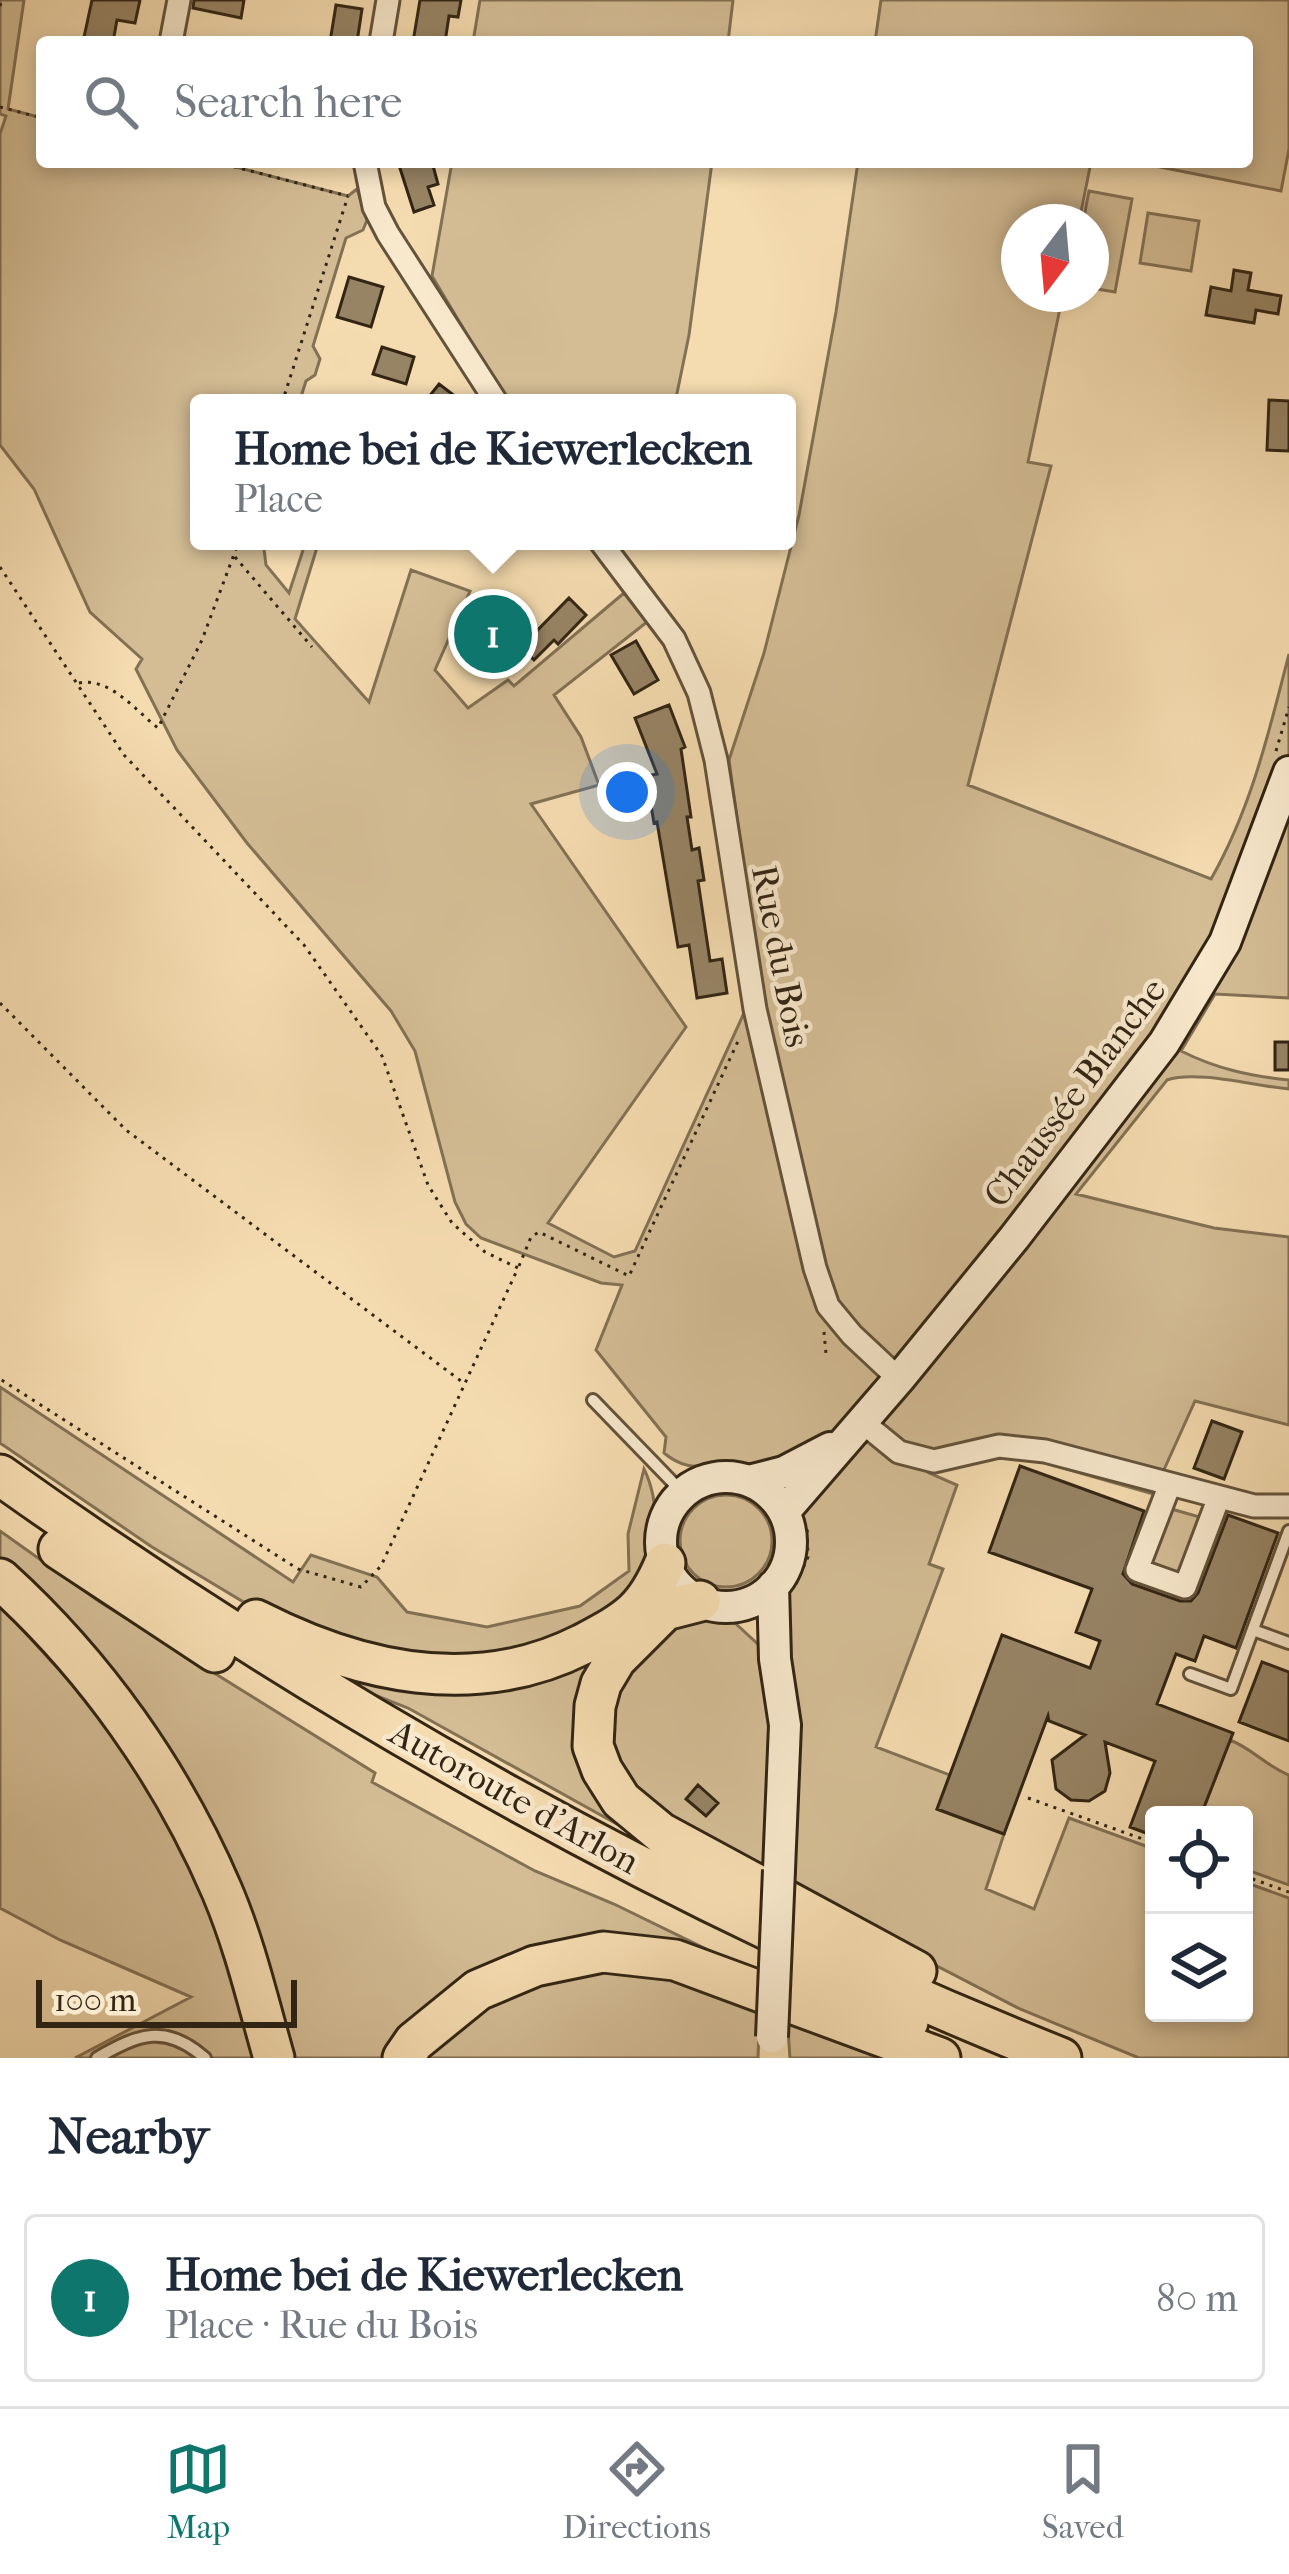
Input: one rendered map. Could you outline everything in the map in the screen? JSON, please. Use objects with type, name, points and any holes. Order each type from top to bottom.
[{"type":"highway","name":"Autoroute d'Arlon","points":[[0,1475],[251,1643],[416,1744],[690,1891],[995,2045]]},
{"type":"highway","name":"Autoroute d'Arlon","points":[[0,1508],[212,1650],[472,1806],[844,1994],[995,2045],[1061,2058]]},
{"type":"highway","points":[[53,1513],[108,1532],[225,1604],[310,1648],[430,1676],[489,1673],[569,1651],[643,1608],[664,1563]]},
{"type":"highway","points":[[0,1579],[92,1676],[146,1746],[222,1891],[274,2058]]},
{"type":"highway","points":[[717,1604],[665,1610],[616,1659],[595,1706],[593,1746],[602,1770],[621,1800],[661,1833],[970,2000],[995,2045]]},
{"type":"highway","points":[[404,2058],[414,2042],[478,1990],[535,1966],[604,1952],[675,1960],[940,2058]]},
{"type":"main road","name":"Chaussée Blanche","points":[[792,1502],[899,1379],[1090,1141],[1195,995],[1225,942],[1254,872],[1283,761]]},
{"type":"main road","points":[[775,1659],[717,1604],[673,1579],[664,1563],[663,1525],[683,1493],[714,1478],[749,1481],[784,1472],[851,1432]]},
{"type":"main road","points":[[749,1481],[792,1502],[775,1659],[785,1726],[772,2048]]},
{"type":"main road","points":[[717,1604],[748,1603],[784,1586]]},
{"type":"street","points":[[172,36],[179,0]]},
{"type":"street","points":[[382,36],[388,0]]},
{"type":"street","points":[[365,171],[388,235],[491,394]]},
{"type":"street","name":"Rue du Bois","points":[[607,550],[674,639],[699,693],[716,760],[755,1009],[828,1306],[899,1379]]},
{"type":"street","points":[[851,1432],[934,1461],[999,1446],[1045,1451],[1254,1506],[1289,1506]]},
{"type":"street","points":[[1170,1484],[1137,1570],[1185,1587],[1219,1497]]},
{"type":"lane","points":[[592,1400],[683,1493]]},
{"type":"lane","points":[[1190,1674],[1231,1689],[1289,1531]]},
{"type":"lane","points":[[1253,1630],[1289,1643]]},
{"type":"lane","points":[[97,2058],[122,2043],[154,2034],[184,2040],[205,2058]]},
{"type":"path","points":[[0,107],[36,116]]},
{"type":"path","points":[[239,168],[348,196]]},
{"type":"path","points":[[286,394],[348,196],[365,171]]},
{"type":"path","points":[[76,683],[90,681],[110,688],[158,728],[202,640],[236,550]]},
{"type":"path","points":[[234,556],[311,647]]},
{"type":"path","points":[[0,567],[124,755],[304,946],[382,1056],[428,1185],[452,1223],[485,1252],[518,1268]]},
{"type":"path","points":[[1283,761],[1289,707]]},
{"type":"path","points":[[0,1003],[126,1130],[465,1384]]},
{"type":"path","points":[[0,1379],[298,1568],[361,1587],[381,1566],[531,1237],[539,1232],[629,1276],[729,1055],[755,1009]]},
{"type":"path","points":[[784,1586],[808,1557],[810,1503],[792,1502]]},
{"type":"path","points":[[1028,1798],[1145,1840]]},
{"type":"path","points":[[1253,1879],[1289,1892]]},
{"type":"shaded area","points":[[0,0],[24,0],[8,109],[36,116],[36,168],[239,168],[348,196],[357,189],[367,220],[363,230],[346,238],[313,346],[320,359],[302,394],[190,394],[190,550],[264,550],[266,565],[289,593],[303,550],[316,550],[295,619],[369,702],[411,570],[470,591],[435,670],[468,708],[508,680],[514,686],[624,593],[647,622],[554,695],[581,737],[599,785],[531,804],[686,1027],[548,1223],[614,1257],[635,1251],[744,1013],[755,1009],[750,913],[729,760],[764,653],[790,550],[796,550],[796,527],[857,168],[1090,168],[1083,204],[1001,204],[1001,312],[1059,312],[1028,462],[1051,466],[968,785],[1211,879],[1248,798],[1289,654],[1289,998],[1215,994],[1181,1051],[1234,1071],[1289,1080],[1289,1089],[1210,1078],[1167,1080],[1076,1194],[1214,1228],[1289,1237],[1289,1425],[1195,1401],[1153,1494],[1042,1462],[998,1455],[934,1461],[929,1473],[957,1485],[929,1564],[943,1569],[876,1747],[950,1775],[937,1809],[1004,1834],[986,1889],[1034,1909],[1069,1818],[1145,1846],[1145,2022],[1253,2022],[1253,1885],[1289,1898],[1289,2058],[1139,2058],[1020,2009],[827,1909],[630,1792],[606,1729],[625,1666],[696,1610],[735,1623],[773,1658],[780,1601],[797,1564],[801,1492],[737,1468],[691,1466],[664,1453],[666,1437],[596,1350],[622,1285],[601,1283],[481,1238],[466,1224],[455,1202],[415,1051],[391,1011],[247,843],[177,750],[136,669],[142,659],[90,612],[34,489],[0,445],[0,134],[6,116],[0,114]]},
{"type":"shaded area","points":[[480,0],[733,0],[729,36],[474,36]]},
{"type":"shaded area","points":[[881,0],[1289,0],[1289,149],[1281,191],[1165,168],[1253,168],[1253,36],[876,36]]},
{"type":"shaded area","points":[[451,168],[711,168],[677,394],[503,394],[432,276]]},
{"type":"shaded area","points":[[1089,191],[1132,199],[1115,292],[1109,291],[1109,204],[1086,204]]},
{"type":"shaded area","points":[[1148,213],[1199,221],[1191,271],[1140,263]]},
{"type":"shaded area","points":[[0,1387],[293,1582],[311,1555],[377,1577],[407,1612],[487,1627],[580,1606],[629,1571],[628,1534],[644,1469],[656,1526],[648,1585],[566,1641],[446,1666],[272,1619],[152,1547],[0,1443]]},
{"type":"shaded area","points":[[726,1495],[744,1498],[759,1508],[769,1523],[769,1559],[759,1574],[744,1584],[726,1587],[708,1584],[693,1574],[683,1559],[680,1541],[683,1523],[693,1508],[708,1498]]},
{"type":"shaded area","points":[[1161,1506],[1210,1520],[1185,1587],[1137,1570]]},
{"type":"shaded area","points":[[0,1531],[100,1602],[375,1773],[372,1782],[535,1871],[784,1987],[603,1944],[392,2058],[291,2058],[260,1947],[0,1562]]},
{"type":"shaded area","points":[[0,1605],[133,1760],[210,1895],[261,2058],[75,2058],[191,1997],[60,1940],[0,1908]]},
{"type":"shaded area","points":[[635,1625],[594,1773],[795,1915],[648,1848],[651,1843],[306,1655],[430,1682]]},
{"type":"shaded area","points":[[1230,1740],[1289,1775],[1289,1885],[1253,1872],[1253,1806],[1204,1806]]},
{"type":"shaded area","points":[[630,1965],[760,2002],[758,2058],[418,2058],[519,1985]]},
{"type":"shaded area","points":[[787,2015],[891,2058],[790,2058]]},
{"type":"building","points":[[92,0],[140,0],[135,23],[117,20],[114,36],[84,36]]},
{"type":"building","points":[[194,0],[244,0],[241,18],[193,8]]},
{"type":"building","points":[[420,0],[461,0],[458,17],[449,16],[446,36],[414,36]]},
{"type":"building","points":[[336,5],[362,9],[358,36],[331,36]]},
{"type":"building","points":[[400,168],[434,168],[438,184],[428,187],[434,205],[414,212]]},
{"type":"building","points":[[1234,270],[1251,273],[1248,290],[1281,296],[1278,314],[1256,310],[1254,323],[1206,315],[1211,287],[1231,291]]},
{"type":"building","points":[[349,277],[383,287],[371,327],[337,317]]},
{"type":"building","points":[[382,347],[414,357],[406,384],[373,374]]},
{"type":"building","points":[[439,384],[452,394],[431,394]]},
{"type":"building","points":[[1269,400],[1289,401],[1289,451],[1267,450]]},
{"type":"building","points":[[569,598],[586,615],[558,644],[554,640],[534,660],[521,647]]},
{"type":"building","points":[[493,603],[525,633],[494,665],[462,635]]},
{"type":"building","points":[[636,641],[658,680],[634,694],[611,655]]},
{"type":"building","points":[[669,705],[685,747],[681,749],[691,817],[687,817],[692,850],[699,848],[704,880],[698,881],[710,961],[722,959],[727,993],[697,998],[689,945],[678,947],[654,823],[646,776],[657,774],[635,718]]},
{"type":"building","points":[[1275,1042],[1289,1042],[1289,1070],[1275,1070]]},
{"type":"building","points":[[1212,1421],[1242,1432],[1224,1479],[1194,1468]]},
{"type":"building","points":[[1020,1466],[1144,1511],[1123,1574],[1132,1584],[1180,1601],[1191,1601],[1198,1593],[1228,1515],[1278,1533],[1236,1648],[1204,1636],[1195,1661],[1176,1654],[1157,1704],[1233,1733],[1205,1806],[1145,1806],[1145,1833],[1130,1827],[1155,1761],[1105,1742],[1110,1773],[1105,1791],[1089,1801],[1071,1800],[1056,1789],[1052,1760],[1085,1735],[1049,1721],[1048,1716],[1004,1834],[937,1809],[1002,1635],[1090,1668],[1100,1641],[1076,1632],[1092,1589],[989,1552]]},
{"type":"building","points":[[1262,1662],[1289,1672],[1289,1741],[1239,1722]]},
{"type":"building","points":[[698,1785],[718,1803],[706,1816],[686,1799]]},
{"type":"place","name":"Home bei de Kiewerlecken","points":[[493,634]]}]
